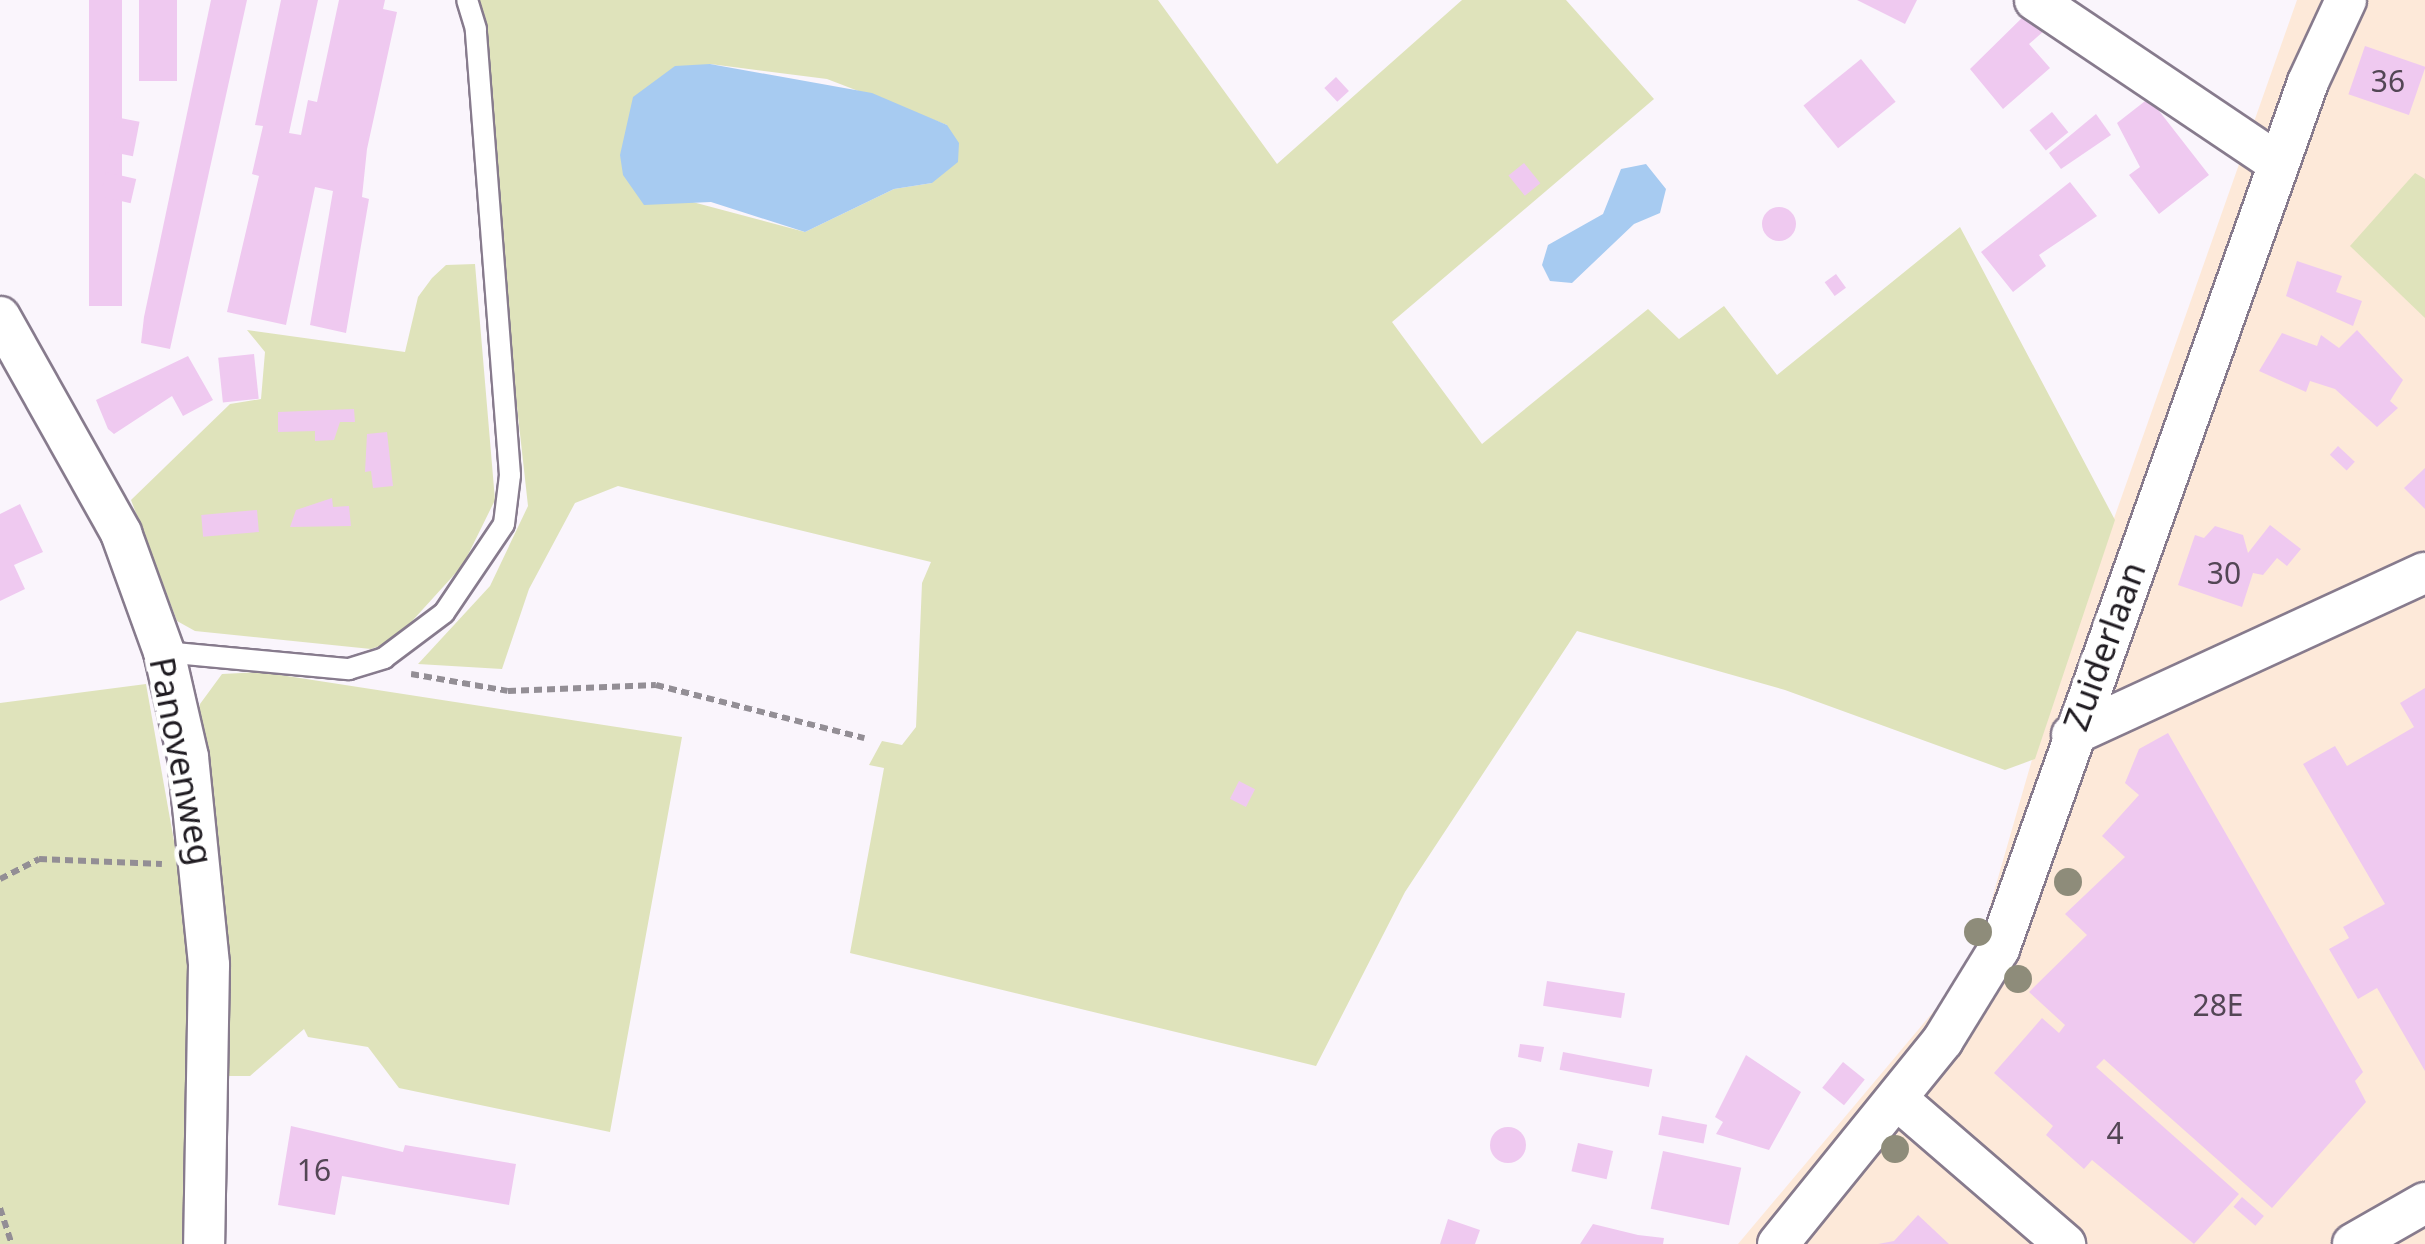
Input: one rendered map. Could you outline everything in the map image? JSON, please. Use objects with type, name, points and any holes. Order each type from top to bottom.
[{"type":"street","points":[[2035,0],[2278,163]]},
{"type":"street","name":"Zuiderlaan","points":[[1778,1244],[1898,1100],[1998,949],[2278,163],[2346,0]]},
{"type":"street","name":"Panovenweg","points":[[0,317],[122,533],[164,652],[204,866],[204,1244]]},
{"type":"street","points":[[2072,736],[2425,573]]},
{"type":"street","points":[[1898,1100],[2066,1244]]},
{"type":"street","points":[[2353,1244],[2425,1203]]},
{"type":"lane","points":[[164,652],[349,669],[384,658],[444,613],[504,524],[510,476],[476,29],[466,0]]},
{"type":"path","points":[[384,658],[410,674],[508,691],[656,685],[864,738]]},
{"type":"path","points":[[0,879],[39,859],[204,866]]},
{"type":"path","points":[[0,1208],[12,1244]]},
{"type":"shaded area","points":[[2297,0],[2425,0],[2425,1244],[1738,1244],[1960,980],[1985,923],[2046,711]]},
{"type":"green space","points":[[472,0],[1158,0],[1277,164],[1462,0],[1566,0],[1654,99],[1392,322],[1482,444],[1648,309],[1679,339],[1724,306],[1777,375],[1960,227],[2115,520],[2035,759],[2005,770],[1785,690],[1577,631],[1405,892],[1316,1066],[850,953],[884,768],[869,765],[882,741],[902,745],[916,727],[922,583],[931,562],[618,486],[575,503],[529,589],[502,669],[418,664],[490,586],[528,506]],"holes":[[[710,64],[827,79],[947,125],[932,183],[894,189],[805,232],[685,200]]]},
{"type":"green space","points":[[2415,173],[2425,179],[2425,318],[2350,246]]},
{"type":"green space","points":[[475,264],[495,500],[463,565],[394,641],[371,649],[195,631],[177,621],[131,500],[230,404],[261,399],[265,352],[247,330],[405,352],[418,297],[432,278],[446,265]]},
{"type":"green space","points":[[261,672],[682,737],[610,1132],[399,1088],[368,1047],[308,1037],[304,1029],[250,1076],[217,1076],[194,734],[200,704],[222,674]]},
{"type":"green space","points":[[146,684],[187,914],[188,1244],[0,1244],[0,703]]},
{"type":"water","points":[[710,64],[872,93],[947,125],[959,143],[958,162],[932,183],[894,189],[805,232],[711,202],[644,205],[623,175],[620,155],[633,97],[675,66]]},
{"type":"water","points":[[1646,164],[1666,189],[1660,213],[1634,224],[1572,283],[1550,281],[1542,265],[1548,245],[1603,214],[1621,169]]},
{"type":"building","points":[[89,0],[122,0],[122,306],[89,306]]},
{"type":"building","points":[[139,0],[177,0],[177,81],[139,81]]},
{"type":"building","points":[[211,0],[247,0],[170,349],[141,343],[144,317]]},
{"type":"building","points":[[281,0],[318,0],[289,133],[301,135],[308,100],[317,102],[339,0],[385,0],[383,9],[397,12],[367,149],[362,197],[369,199],[346,333],[310,325],[333,191],[315,187],[286,325],[227,312],[259,176],[252,174],[263,126],[255,125]]},
{"type":"building","points":[[1857,0],[1917,0],[1905,24]]},
{"type":"building","points":[[2029,11],[2045,30],[2029,44],[2050,68],[2003,109],[1970,69]]},
{"type":"building","points":[[2365,46],[2425,67],[2409,115],[2348,94]]},
{"type":"building","points":[[1861,59],[1896,102],[1838,148],[1803,106]]},
{"type":"building","points":[[1336,77],[1349,91],[1337,102],[1324,88]]},
{"type":"building","points":[[2149,98],[2209,175],[2159,214],[2129,175],[2140,167],[2117,123]]},
{"type":"building","points":[[2052,112],[2068,132],[2046,150],[2029,130]]},
{"type":"building","points":[[2096,114],[2111,135],[2061,169],[2049,153]]},
{"type":"building","points":[[115,117],[140,122],[133,156],[108,151]]},
{"type":"building","points":[[1524,163],[1540,183],[1525,196],[1508,176]]},
{"type":"building","points":[[106,172],[136,179],[131,203],[100,196]]},
{"type":"building","points":[[2070,182],[2097,216],[2039,255],[2046,266],[2013,292],[1981,252]]},
{"type":"building","points":[[1779,207],[1791,212],[1796,224],[1791,236],[1779,241],[1767,236],[1762,224],[1767,212]]},
{"type":"building","points":[[2297,261],[2342,276],[2336,292],[2362,301],[2353,326],[2286,296]]},
{"type":"building","points":[[1836,274],[1846,288],[1835,296],[1825,282]]},
{"type":"building","points":[[2357,330],[2403,380],[2390,401],[2398,408],[2377,427],[2335,389],[2310,381],[2306,392],[2259,371],[2282,333],[2317,346],[2321,335],[2339,348]]},
{"type":"building","points":[[254,354],[259,399],[223,403],[218,358]]},
{"type":"building","points":[[188,356],[213,400],[183,416],[172,396],[114,434],[108,429],[96,400]]},
{"type":"building","points":[[354,409],[355,422],[340,422],[334,440],[315,441],[315,431],[278,432],[278,412]]},
{"type":"building","points":[[387,432],[393,486],[373,488],[371,471],[365,472],[367,434]]},
{"type":"building","points":[[2338,446],[2355,462],[2347,470],[2330,455]]},
{"type":"building","points":[[2425,468],[2425,509],[2404,488]]},
{"type":"building","points":[[332,498],[333,507],[349,506],[351,526],[290,527],[296,510]]},
{"type":"building","points":[[20,504],[43,552],[14,565],[25,589],[0,601],[0,514]]},
{"type":"building","points":[[257,510],[259,532],[203,537],[201,515]]},
{"type":"building","points":[[2270,525],[2301,549],[2287,566],[2277,558],[2263,575],[2253,573],[2242,607],[2178,585],[2195,535],[2204,538],[2215,526],[2243,535],[2248,553]]},
{"type":"building","points":[[2425,688],[2425,1071],[2377,988],[2358,999],[2329,949],[2349,938],[2343,927],[2385,904],[2303,764],[2335,746],[2347,766],[2414,727],[2400,703]]},
{"type":"building","points":[[2168,733],[2363,1072],[2355,1081],[2366,1102],[2272,1208],[2104,1059],[2096,1067],[2239,1194],[2194,1244],[2092,1160],[2084,1169],[2046,1135],[2053,1126],[1994,1073],[2042,1018],[2059,1033],[2065,1025],[2029,992],[2087,935],[2065,914],[2125,857],[2102,836],[2139,795],[2125,783],[2139,749]]},
{"type":"building","points":[[1239,781],[1255,789],[1246,807],[1230,799]]},
{"type":"building","points":[[1547,981],[1625,993],[1621,1018],[1543,1006]]},
{"type":"building","points":[[1520,1044],[1544,1047],[1541,1062],[1518,1057]]},
{"type":"building","points":[[1563,1052],[1652,1069],[1649,1087],[1560,1070]]},
{"type":"building","points":[[1746,1055],[1801,1092],[1769,1150],[1716,1134],[1723,1122],[1715,1117]]},
{"type":"building","points":[[1843,1062],[1865,1080],[1844,1105],[1822,1088]]},
{"type":"building","points":[[1662,1116],[1707,1125],[1704,1143],[1658,1135]]},
{"type":"building","points":[[291,1126],[403,1152],[405,1145],[516,1164],[509,1205],[342,1176],[335,1215],[278,1205]]},
{"type":"building","points":[[1508,1127],[1520,1133],[1526,1145],[1520,1157],[1508,1163],[1496,1157],[1490,1145],[1496,1133]]},
{"type":"building","points":[[1578,1143],[1613,1151],[1607,1179],[1571,1171]]},
{"type":"building","points":[[1663,1151],[1741,1168],[1729,1225],[1651,1209]]},
{"type":"building","points":[[2242,1197],[2264,1216],[2255,1226],[2233,1207]]},
{"type":"building","points":[[1918,1215],[1949,1244],[1878,1244],[1894,1241]]},
{"type":"building","points":[[1448,1219],[1480,1230],[1475,1244],[1440,1244]]},
{"type":"building","points":[[1593,1224],[1664,1238],[1663,1244],[1580,1244]]}]
